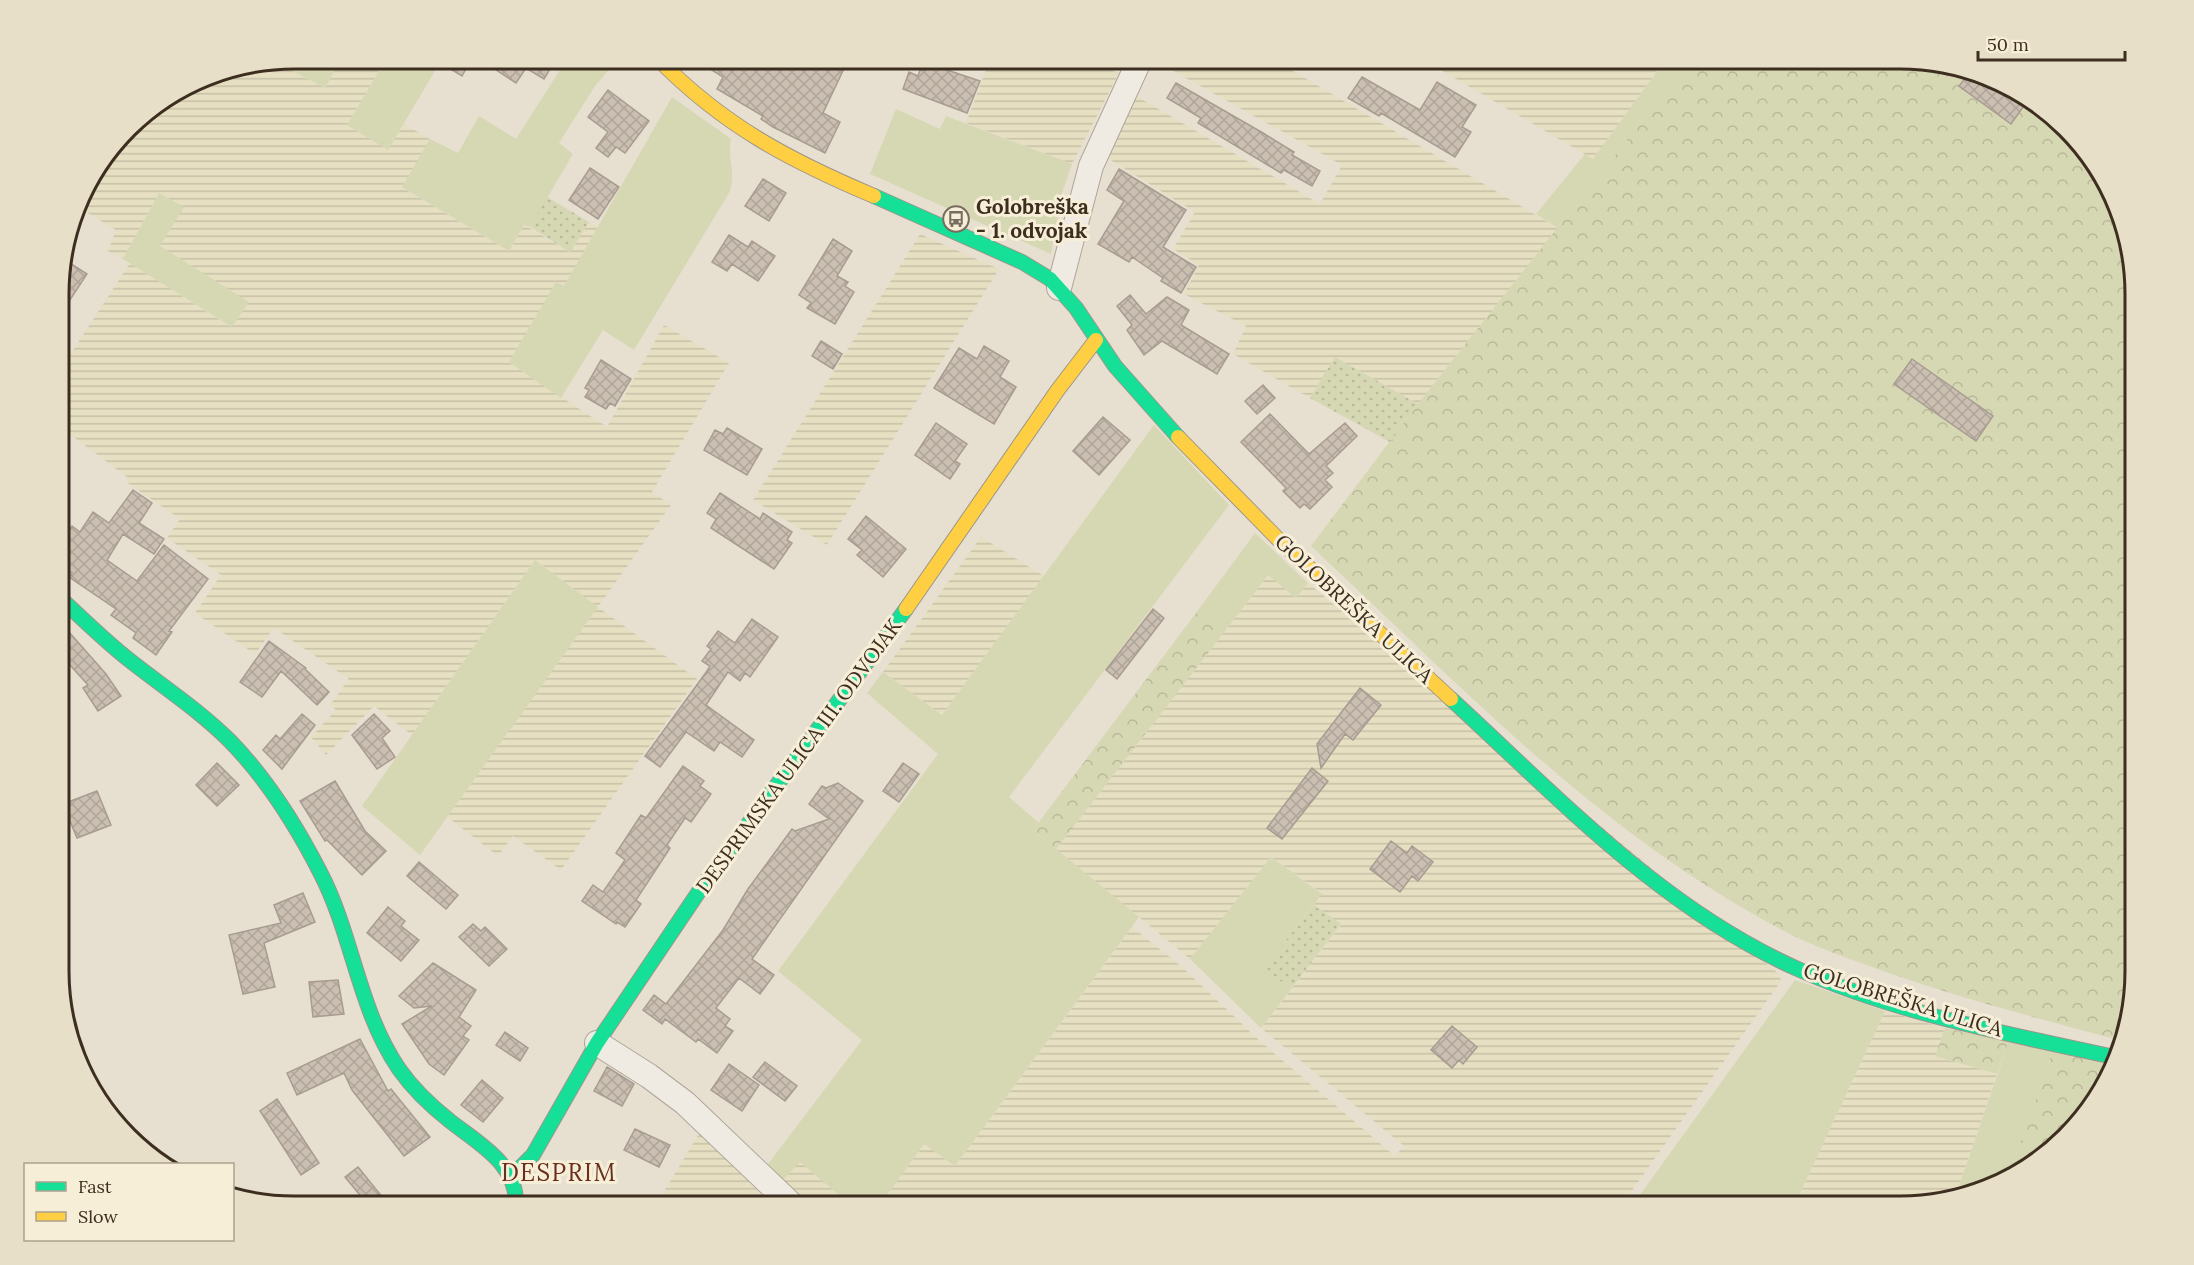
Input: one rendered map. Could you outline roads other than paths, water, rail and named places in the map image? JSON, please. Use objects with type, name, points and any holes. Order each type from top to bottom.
[{"type":"street","name":"GOLOBREŠKA ULICA","points":[[667,69],[672,76],[763,143],[1042,273],[1059,288],[1096,340],[1146,402],[1263,525],[1574,812],[1645,872],[1726,931],[1770,956],[1832,983],[1913,1008],[2108,1056]]},
{"type":"street","points":[[1059,288],[1091,166],[1135,69]]},
{"type":"street","name":"DESPRIMSKA ULICA III. ODVOJAK","points":[[512,1176],[533,1155],[597,1043],[702,887],[824,724],[982,503],[1057,391],[1096,340]]},
{"type":"street","points":[[69,606],[125,657],[228,740],[248,760],[287,816],[322,876],[338,912],[362,996],[386,1049],[414,1088],[497,1158],[512,1176],[517,1187],[517,1196]]},
{"type":"street","points":[[597,1043],[650,1076],[685,1103],[783,1196]]},
{"type":"place","name":"Golobreška - 1. odvojak","points":[[956,219]]},
{"type":"district","name":"DESPRIM","points":[[559,1173]]}]
